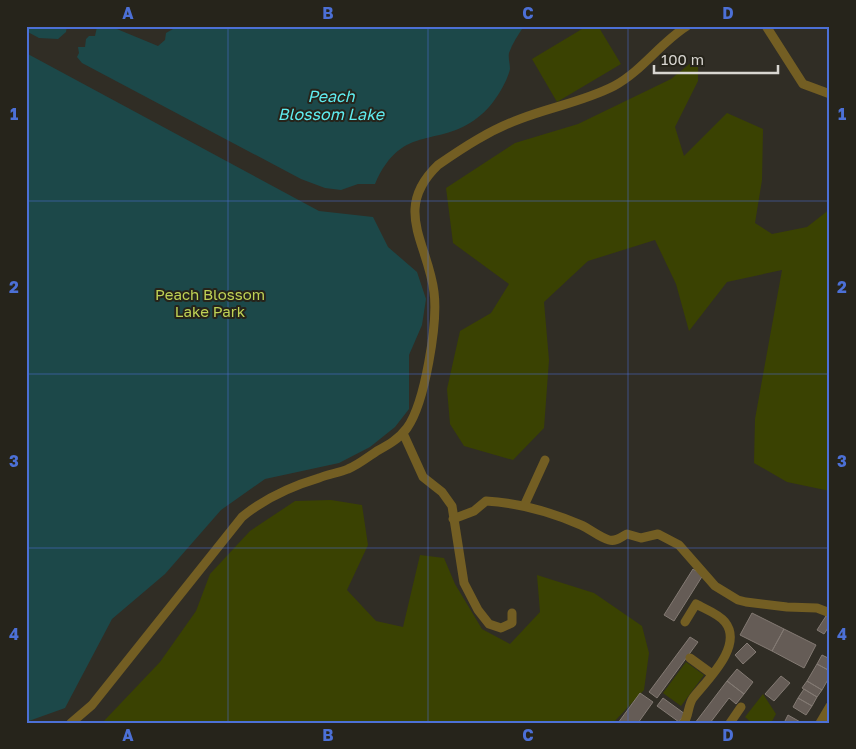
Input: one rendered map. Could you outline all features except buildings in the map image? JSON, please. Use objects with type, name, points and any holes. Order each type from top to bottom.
[{"type":"street","points":[[71,723],[92,705],[242,517],[255,507],[292,488],[321,477],[348,470],[394,441],[403,433],[414,416],[427,370],[434,323],[435,302],[432,280],[414,218],[416,201],[426,178],[438,165],[483,135],[519,119],[598,92],[623,80],[687,26]]},
{"type":"street","points":[[766,26],[802,84],[830,94]]},
{"type":"street","points":[[403,433],[423,477],[450,501],[464,583],[478,610],[489,624],[501,628],[512,623],[512,613]]},
{"type":"street","points":[[524,506],[545,460]]},
{"type":"street","points":[[453,519],[474,511],[486,500],[543,511],[582,525],[609,540],[617,540],[627,534],[641,538],[658,534],[679,545],[715,586],[738,600],[787,607],[817,608],[830,613]]},
{"type":"street","points":[[684,723],[691,700],[722,661],[728,651],[730,640],[730,631],[725,622],[715,614],[696,604],[686,622]]},
{"type":"street","points":[[690,658],[712,674]]},
{"type":"street","points":[[820,723],[830,706]]},
{"type":"street","points":[[730,723],[741,707]]},
{"type":"street","points":[[828,723],[830,714]]},
{"type":"green space","points":[[587,26],[598,26],[621,64],[557,102],[532,59]]},
{"type":"green space","points":[[698,57],[698,81],[675,127],[684,156],[727,113],[763,129],[762,180],[755,223],[772,234],[807,227],[830,209],[830,491],[787,482],[754,463],[755,419],[782,270],[727,282],[689,331],[676,284],[655,240],[588,261],[544,302],[549,360],[544,428],[513,460],[464,446],[450,424],[447,389],[460,331],[491,313],[509,284],[453,243],[446,188],[515,143],[578,124],[671,79]]},
{"type":"green space","points":[[331,500],[362,505],[368,545],[347,590],[376,621],[403,627],[420,555],[444,558],[455,584],[482,629],[510,644],[540,612],[537,575],[594,593],[642,626],[649,653],[644,690],[613,723],[102,723],[160,662],[196,611],[210,574],[250,531],[295,501]]},
{"type":"green space","points":[[686,662],[704,675],[681,706],[663,693]]},
{"type":"green space","points":[[763,694],[776,714],[771,723],[752,723],[745,717]]},
{"type":"water","points":[[26,26],[67,26],[66,32],[58,39],[39,38],[26,31]]},
{"type":"water","name":"Peach Blossom Lake","points":[[174,26],[524,26],[509,53],[510,69],[506,81],[495,99],[482,114],[452,132],[410,143],[398,151],[386,164],[375,184],[358,184],[341,190],[325,188],[301,179],[82,63],[77,57],[79,53],[78,47],[85,47],[86,39],[89,36],[95,36],[97,27],[112,27],[158,46],[165,40],[166,33],[173,29]]},
{"type":"water","name":"Peach Blossom Lake Park","points":[[26,53],[319,211],[373,217],[388,247],[417,272],[426,299],[422,325],[409,355],[409,409],[395,427],[370,447],[339,463],[265,479],[221,510],[165,574],[112,619],[65,708],[26,722]]}]
